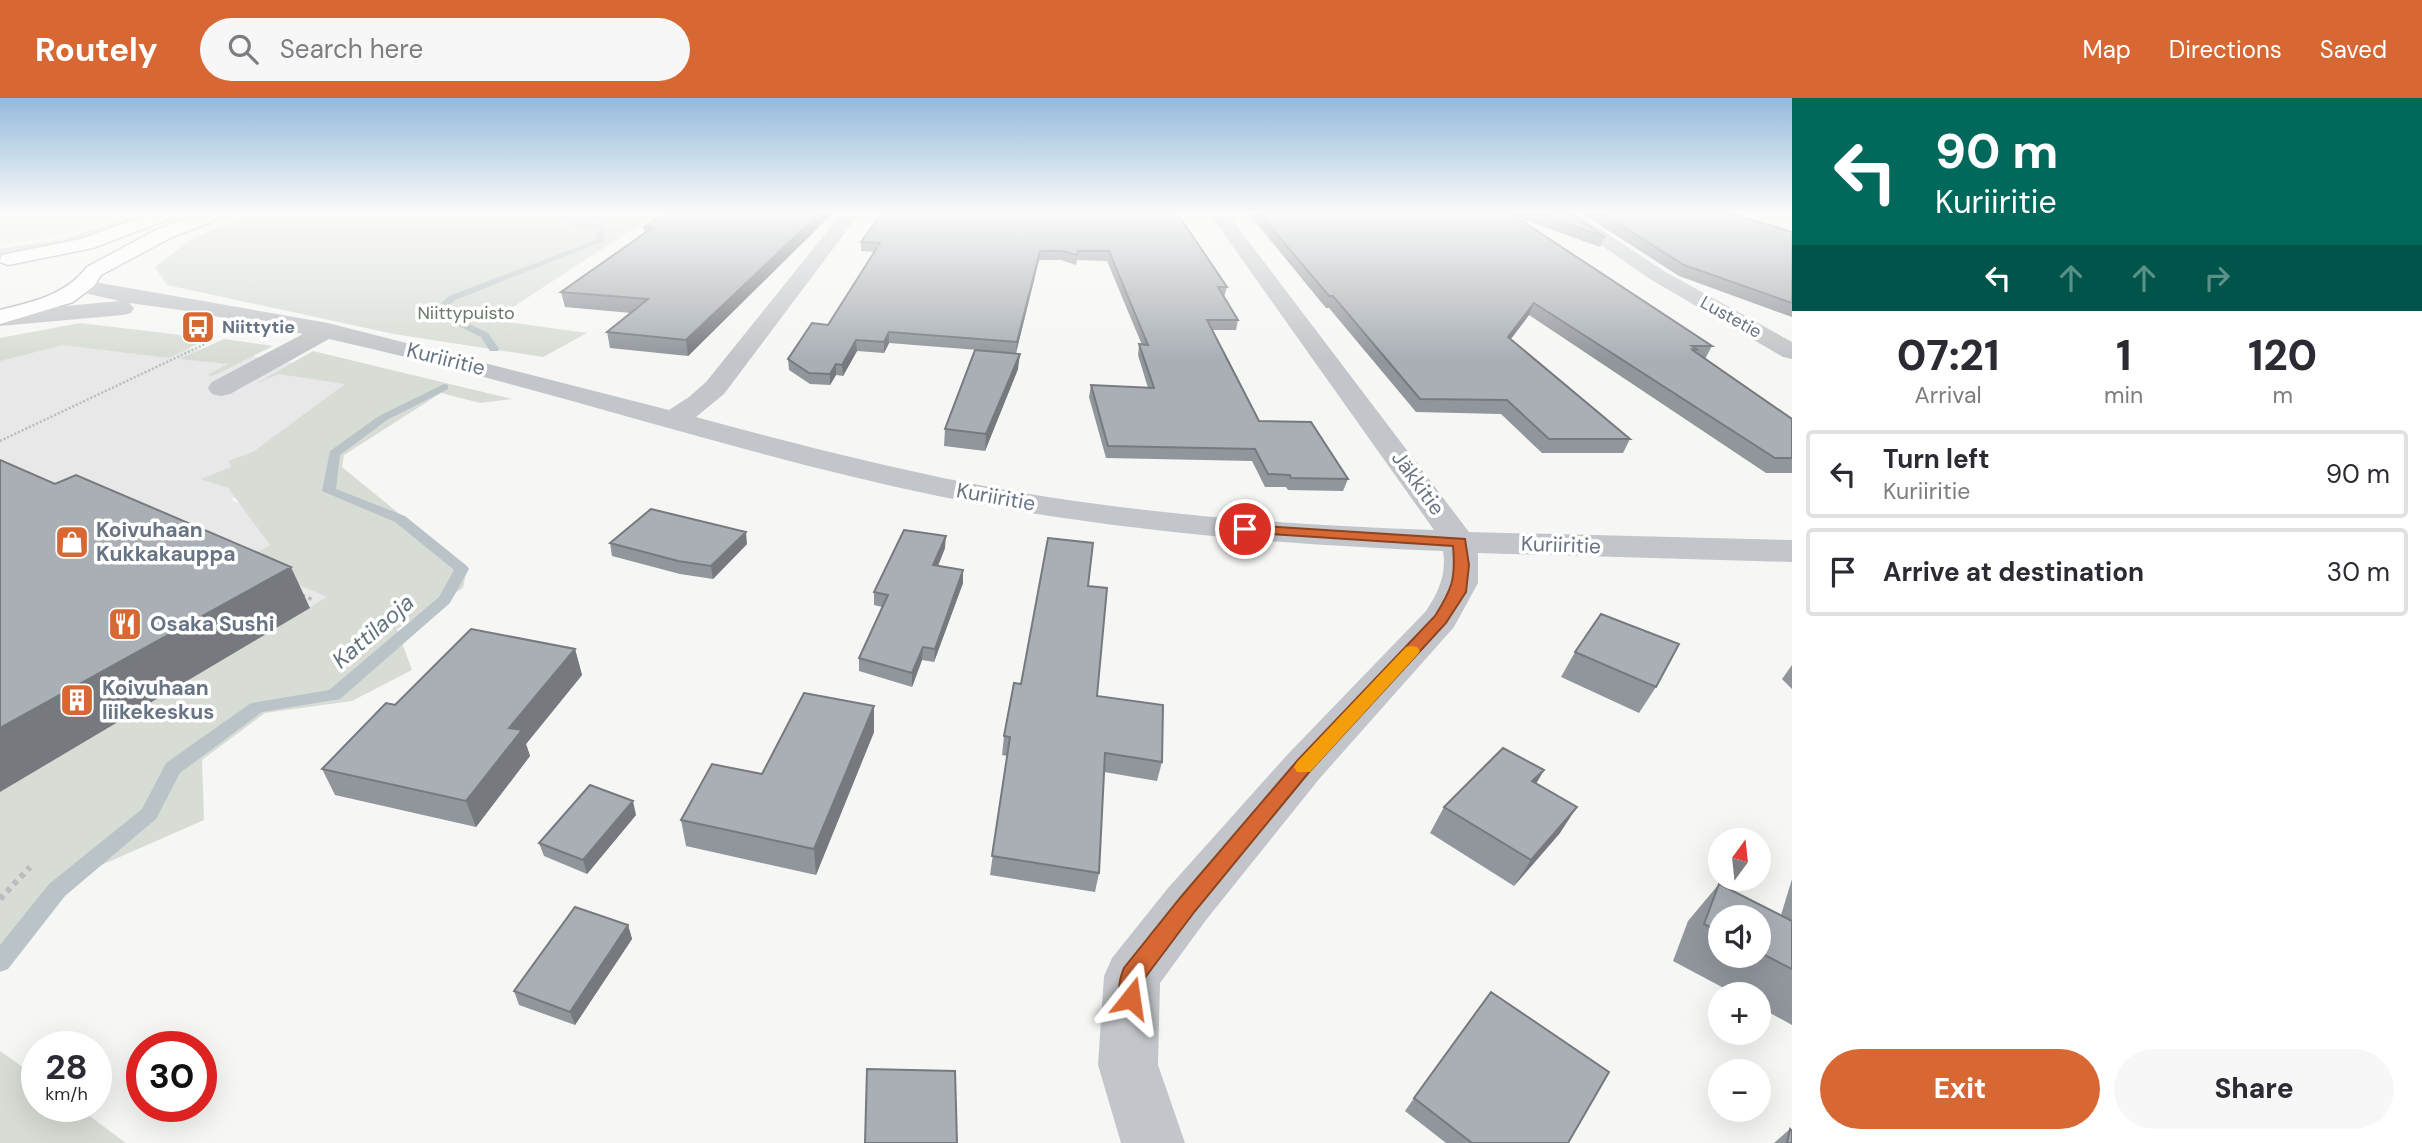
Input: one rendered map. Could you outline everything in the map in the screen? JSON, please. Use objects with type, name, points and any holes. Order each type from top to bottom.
[{"type":"main road","points":[[79,262],[91,267],[88,279]]},
{"type":"main road","points":[[0,318],[53,301],[117,262]]},
{"type":"street","points":[[676,418],[699,403],[715,388],[813,262]]},
{"type":"street","name":"Jäkkitie","points":[[1254,262],[1460,542]]},
{"type":"street","name":"Lustetie","points":[[1637,262],[1792,352]]},
{"type":"street","name":"Kuriiritie","points":[[88,279],[112,294],[172,300],[328,331],[676,418],[873,471],[1010,500],[1140,519],[1221,527],[1460,542],[1792,551]]},
{"type":"street","name":"Kuriiritie","points":[[0,318],[89,309],[220,309]]},
{"type":"street","points":[[221,388],[328,331]]},
{"type":"street","points":[[1153,1143],[1128,1065],[1132,976],[1187,904],[1304,766],[1440,620],[1458,592],[1462,565],[1460,542]]},
{"type":"path","points":[[0,441],[209,341]]},
{"type":"path","points":[[300,594],[313,600]]},
{"type":"path","points":[[0,899],[30,867]]},
{"type":"shaded area","points":[[73,335],[238,354],[375,375],[231,500],[401,571],[0,811],[0,348]]},
{"type":"green space","name":"Niittypuisto","points":[[162,262],[582,262],[493,320],[587,333],[543,357],[394,334],[167,285],[155,267]]},
{"type":"green space","points":[[80,323],[206,338],[169,358],[63,345],[0,361],[0,338]]},
{"type":"green space","points":[[224,339],[273,346],[213,376],[207,375],[228,364],[179,359]]},
{"type":"green space","points":[[313,351],[512,399],[480,403],[441,393],[344,455],[342,467],[467,569],[463,588],[397,629],[412,670],[352,701],[265,713],[202,760],[204,820],[81,874],[0,963],[0,792],[327,597],[244,561],[270,545],[228,488],[201,479],[231,467],[228,461],[253,452],[345,384],[279,374],[257,383]]},
{"type":"green space","points":[[0,1051],[21,1066],[21,1122],[98,1122],[126,1143],[0,1143]]},
{"type":"building","points":[[604,262],[769,262],[686,340],[607,332],[648,299],[561,292]]},
{"type":"building","points":[[868,262],[1037,262],[1017,342],[889,332],[884,342],[856,340],[842,365],[836,364],[830,374],[809,373],[788,359],[812,323],[828,325]]},
{"type":"building","points":[[1113,262],[1210,262],[1227,287],[1218,287],[1238,320],[1207,320],[1259,421],[1311,422],[1348,479],[1291,478],[1290,475],[1268,474],[1255,449],[1108,446],[1091,385],[1154,388],[1139,344],[1148,345]]},
{"type":"building","points":[[1300,262],[1584,262],[1712,346],[1692,346],[1698,350],[1691,349],[1792,419],[1792,458],[1775,458],[1534,303],[1508,337],[1630,439],[1549,439],[1507,400],[1420,399],[1333,296],[1329,296]]},
{"type":"building","points":[[1679,262],[1792,262],[1792,303]]},
{"type":"building","points":[[975,350],[1020,354],[986,434],[945,429]]},
{"type":"building","name":"Koivuhaan liikekeskus","points":[[0,460],[55,484],[76,475],[291,567],[0,728]]},
{"type":"building","points":[[651,509],[746,532],[711,566],[678,561],[610,543]]},
{"type":"building","points":[[904,530],[946,536],[933,565],[963,570],[935,649],[923,647],[912,673],[859,658],[888,595],[874,592]]},
{"type":"building","points":[[1048,538],[1093,543],[1088,586],[1107,588],[1097,696],[1163,705],[1162,762],[1105,753],[1099,873],[992,856],[1010,737],[1004,736],[1014,683],[1021,684]]},
{"type":"building","points":[[1601,614],[1679,644],[1656,687],[1575,652]]},
{"type":"building","points":[[471,629],[575,649],[509,728],[522,730],[466,801],[322,769],[386,703],[395,705]]},
{"type":"building","points":[[804,693],[874,706],[814,849],[681,820],[712,764],[762,774]]},
{"type":"building","points":[[1503,748],[1544,770],[1532,781],[1577,807],[1531,860],[1444,807]]},
{"type":"building","points":[[590,785],[633,801],[583,860],[539,843]]},
{"type":"building","points":[[1716,891],[1733,891],[1760,905],[1711,905]]},
{"type":"building","points":[[575,907],[628,925],[570,1012],[514,991]]},
{"type":"building","points":[[1771,910],[1792,921],[1792,969],[1771,958]]},
{"type":"building","points":[[1491,992],[1609,1072],[1568,1143],[1472,1143],[1414,1098]]},
{"type":"building","points":[[867,1069],[955,1071],[957,1143],[865,1143]]},
{"type":"building","points":[[1790,1129],[1792,1143],[1787,1143]]},
{"type":"waterway","name":"Kattilaoja","points":[[494,349],[485,335],[437,312],[452,298],[546,262]]},
{"type":"waterway","name":"Kattilaoja","points":[[0,962],[57,890],[149,814],[173,768],[257,707],[334,695],[445,600],[462,569],[400,519],[329,491],[334,454],[383,418],[444,387]]},
{"type":"slow traffic","points":[[1303,767],[1411,651]]},
{"type":"place","name":"Niittytie","points":[[198,327]]},
{"type":"place","name":"Koivuhaan Kukkakauppa","points":[[72,542]]},
{"type":"place","name":"Osaka Sushi","points":[[125,624]]},
{"type":"place","name":"Koivuhaan liikekeskus","points":[[77,700]]},
{"type":"route","points":[[1131,998],[1132,976],[1187,904],[1304,766],[1440,620],[1458,592],[1462,565],[1460,542],[1245,529]]}]
